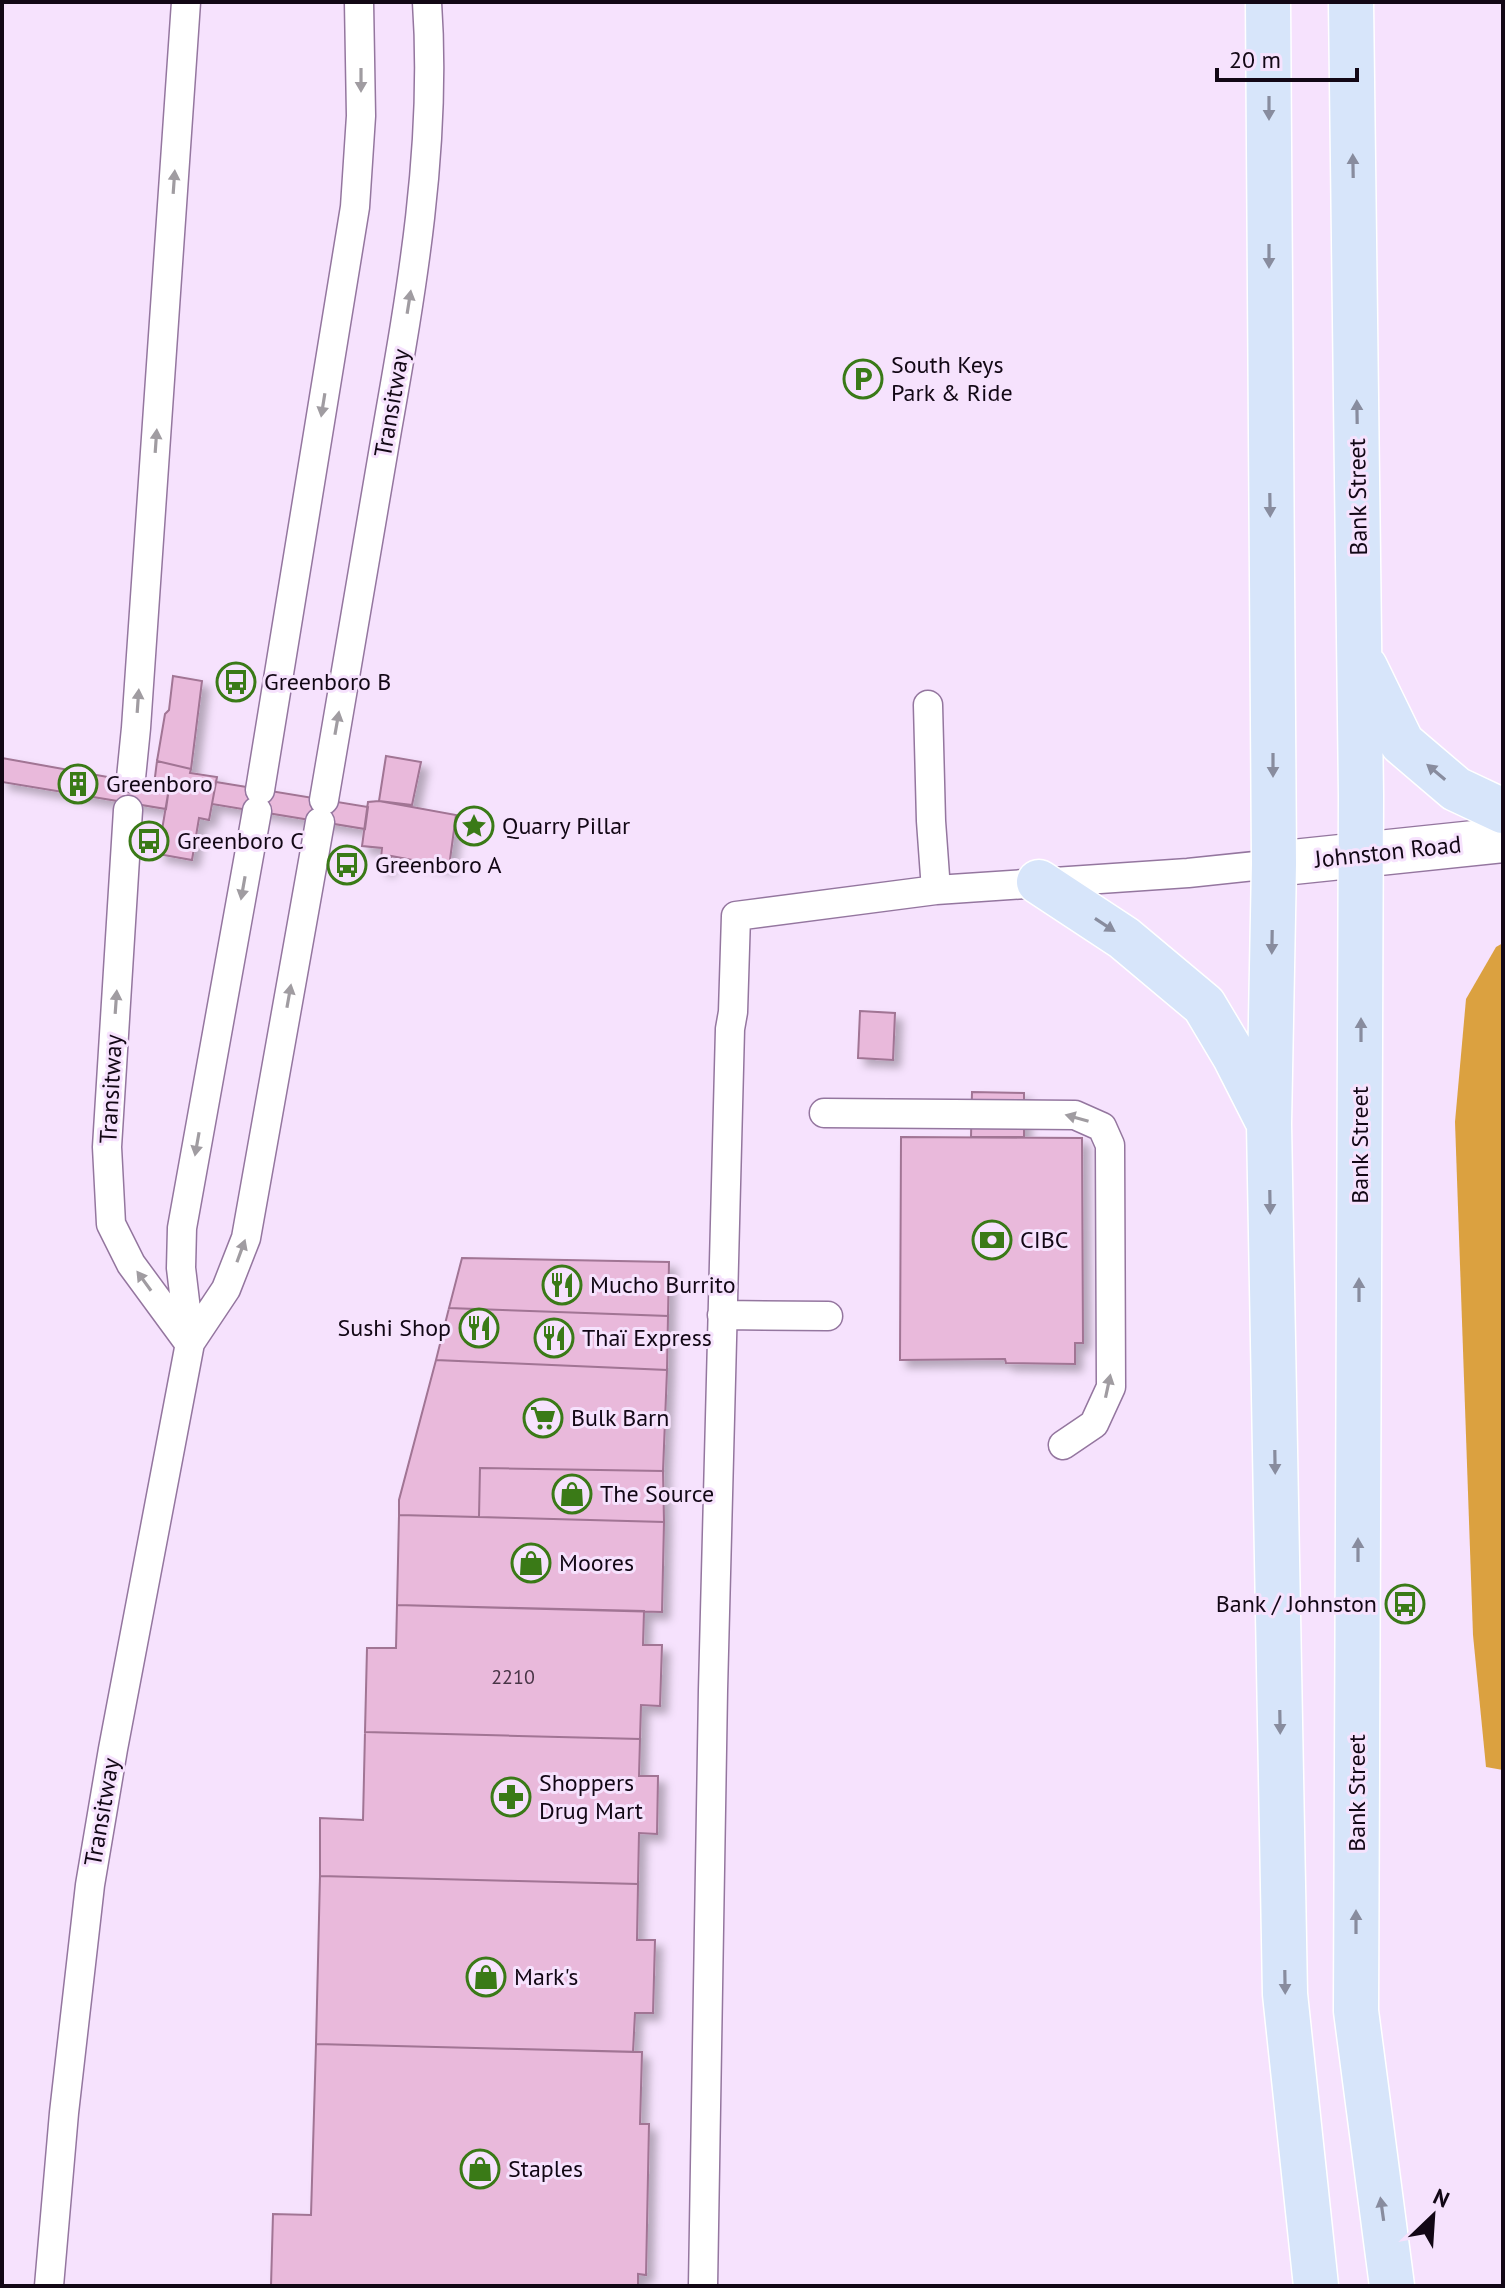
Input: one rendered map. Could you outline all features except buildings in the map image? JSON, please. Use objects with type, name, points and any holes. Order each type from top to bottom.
[{"type":"main road","points":[[1268,2],[1274,864],[1269,1124],[1285,1994],[1316,2286]]},
{"type":"main road","name":"Bank Street","points":[[1351,2],[1361,855],[1356,2011],[1392,2286]]},
{"type":"main road","points":[[1360,658],[1402,743],[1456,789],[1503,811]]},
{"type":"main road","points":[[1039,882],[1124,938],[1204,1005],[1269,1124]]},
{"type":"street","name":"Johnston Road","points":[[1274,864],[1503,840]]},
{"type":"lane","points":[[131,778],[186,2]]},
{"type":"lane","name":"Transitway","points":[[49,2286],[64,2113],[90,1885],[190,1343],[181,1268],[182,1228],[258,800],[355,207],[361,116],[359,2]]},
{"type":"lane","name":"Transitway","points":[[190,1343],[226,1289],[246,1238],[322,811],[414,271],[428,135],[427,2]]},
{"type":"lane","points":[[928,705],[936,890]]},
{"type":"lane","name":"Transitway","points":[[128,810],[107,1147],[111,1224],[131,1264],[190,1343]]},
{"type":"lane","points":[[703,2286],[722,1315],[736,916],[936,890],[1274,864]]},
{"type":"lane","points":[[824,1113],[1075,1115],[1102,1127],[1110,1145],[1111,1387],[1094,1424],[1063,1445]]},
{"type":"lane","points":[[722,1315],[828,1316]]},
{"type":"shaded area","points":[[1503,943],[1503,1770],[1486,1767],[1473,1635],[1455,1122],[1466,999],[1496,947]]},
{"type":"place","name":"South Keys Park & Ride","points":[[863,379]]},
{"type":"place","name":"Greenboro B","points":[[236,682]]},
{"type":"place","name":"Greenboro","points":[[78,784]]},
{"type":"place","name":"Quarry Pillar","points":[[474,826]]},
{"type":"place","name":"Greenboro C","points":[[149,841]]},
{"type":"place","name":"Greenboro A","points":[[347,865]]},
{"type":"place","name":"CIBC","points":[[992,1240]]},
{"type":"place","name":"Mucho Burrito","points":[[562,1285]]},
{"type":"place","name":"Sushi Shop","points":[[479,1328]]},
{"type":"place","name":"Thaï Express","points":[[554,1338]]},
{"type":"place","name":"Bulk Barn","points":[[543,1418]]},
{"type":"place","name":"The Source","points":[[572,1494]]},
{"type":"place","name":"Moores","points":[[531,1563]]},
{"type":"place","name":"Bank / Johnston","points":[[1405,1604]]},
{"type":"place","name":"Shoppers Drug Mart","points":[[511,1797]]},
{"type":"place","name":"Mark's","points":[[486,1977]]},
{"type":"place","name":"Staples","points":[[480,2169]]}]
